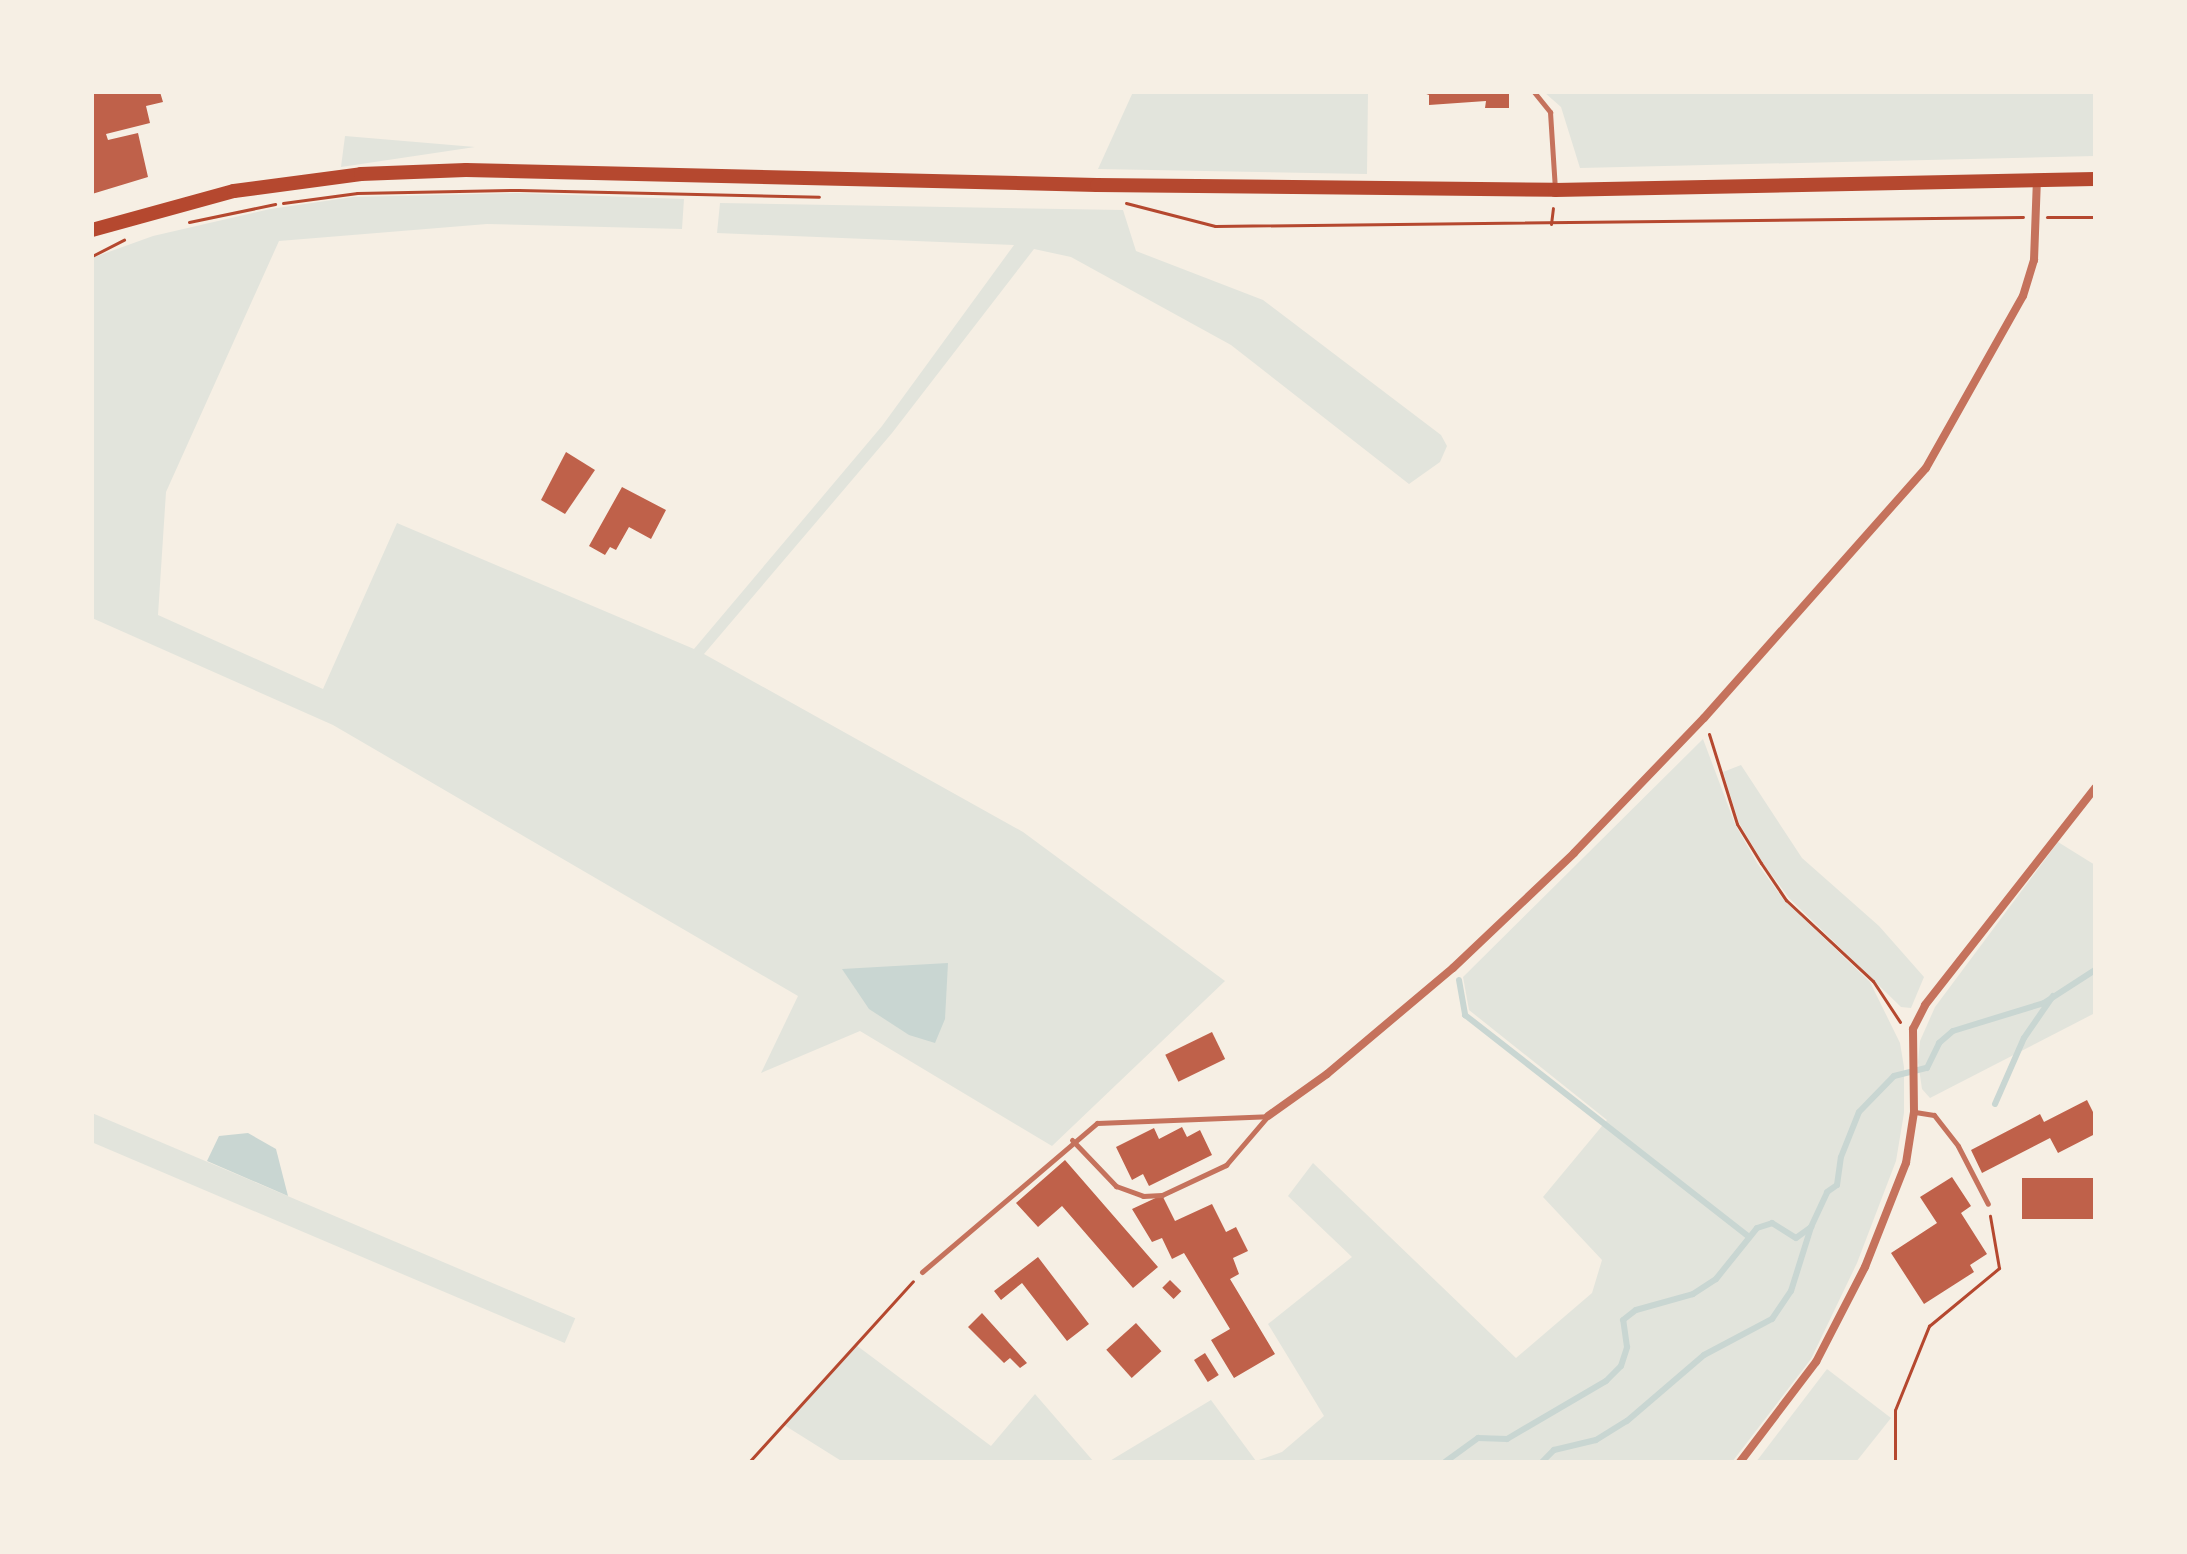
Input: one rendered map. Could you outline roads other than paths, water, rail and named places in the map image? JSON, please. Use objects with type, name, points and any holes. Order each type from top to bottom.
[{"type":"main road","points":[[92,230],[234,191],[361,174],[466,170],[1097,185],[1555,190],[2095,179]]},
{"type":"street","points":[[1268,1116],[1327,1074],[1453,968],[1574,853],[1704,718],[1926,468],[2023,296],[2034,260],[2037,180]]},
{"type":"street","points":[[1740,1462],[1816,1362],[1865,1267],[1906,1163],[1914,1112],[1913,1029],[1925,1005],[2095,788]]},
{"type":"lane","points":[[1534,92],[1550,112],[1555,190]]},
{"type":"lane","points":[[1914,1112],[1934,1115],[1958,1146],[1988,1204]]},
{"type":"lane","points":[[1072,1140],[1116,1186],[1143,1196],[1162,1195],[1226,1165],[1268,1116]]},
{"type":"lane","points":[[922,1272],[1072,1140],[1097,1123],[1268,1116]]},
{"type":"waterway","points":[[1445,1462],[1478,1438],[1507,1439],[1606,1381],[1621,1366],[1627,1347],[1623,1320],[1636,1310],[1693,1294],[1716,1279],[1757,1228],[1772,1223],[1796,1238],[1811,1227],[1827,1192],[1837,1185],[1841,1157],[1859,1112],[1894,1076],[1927,1068],[1939,1043],[1953,1031],[2044,1003],[2095,970]]},
{"type":"waterway","points":[[1459,980],[1465,1015],[1749,1237]]},
{"type":"waterway","points":[[1995,1104],[2024,1038],[2053,996]]},
{"type":"waterway","points":[[1542,1462],[1554,1450],[1596,1440],[1627,1421],[1704,1355],[1772,1319],[1791,1291],[1811,1227]]}]
